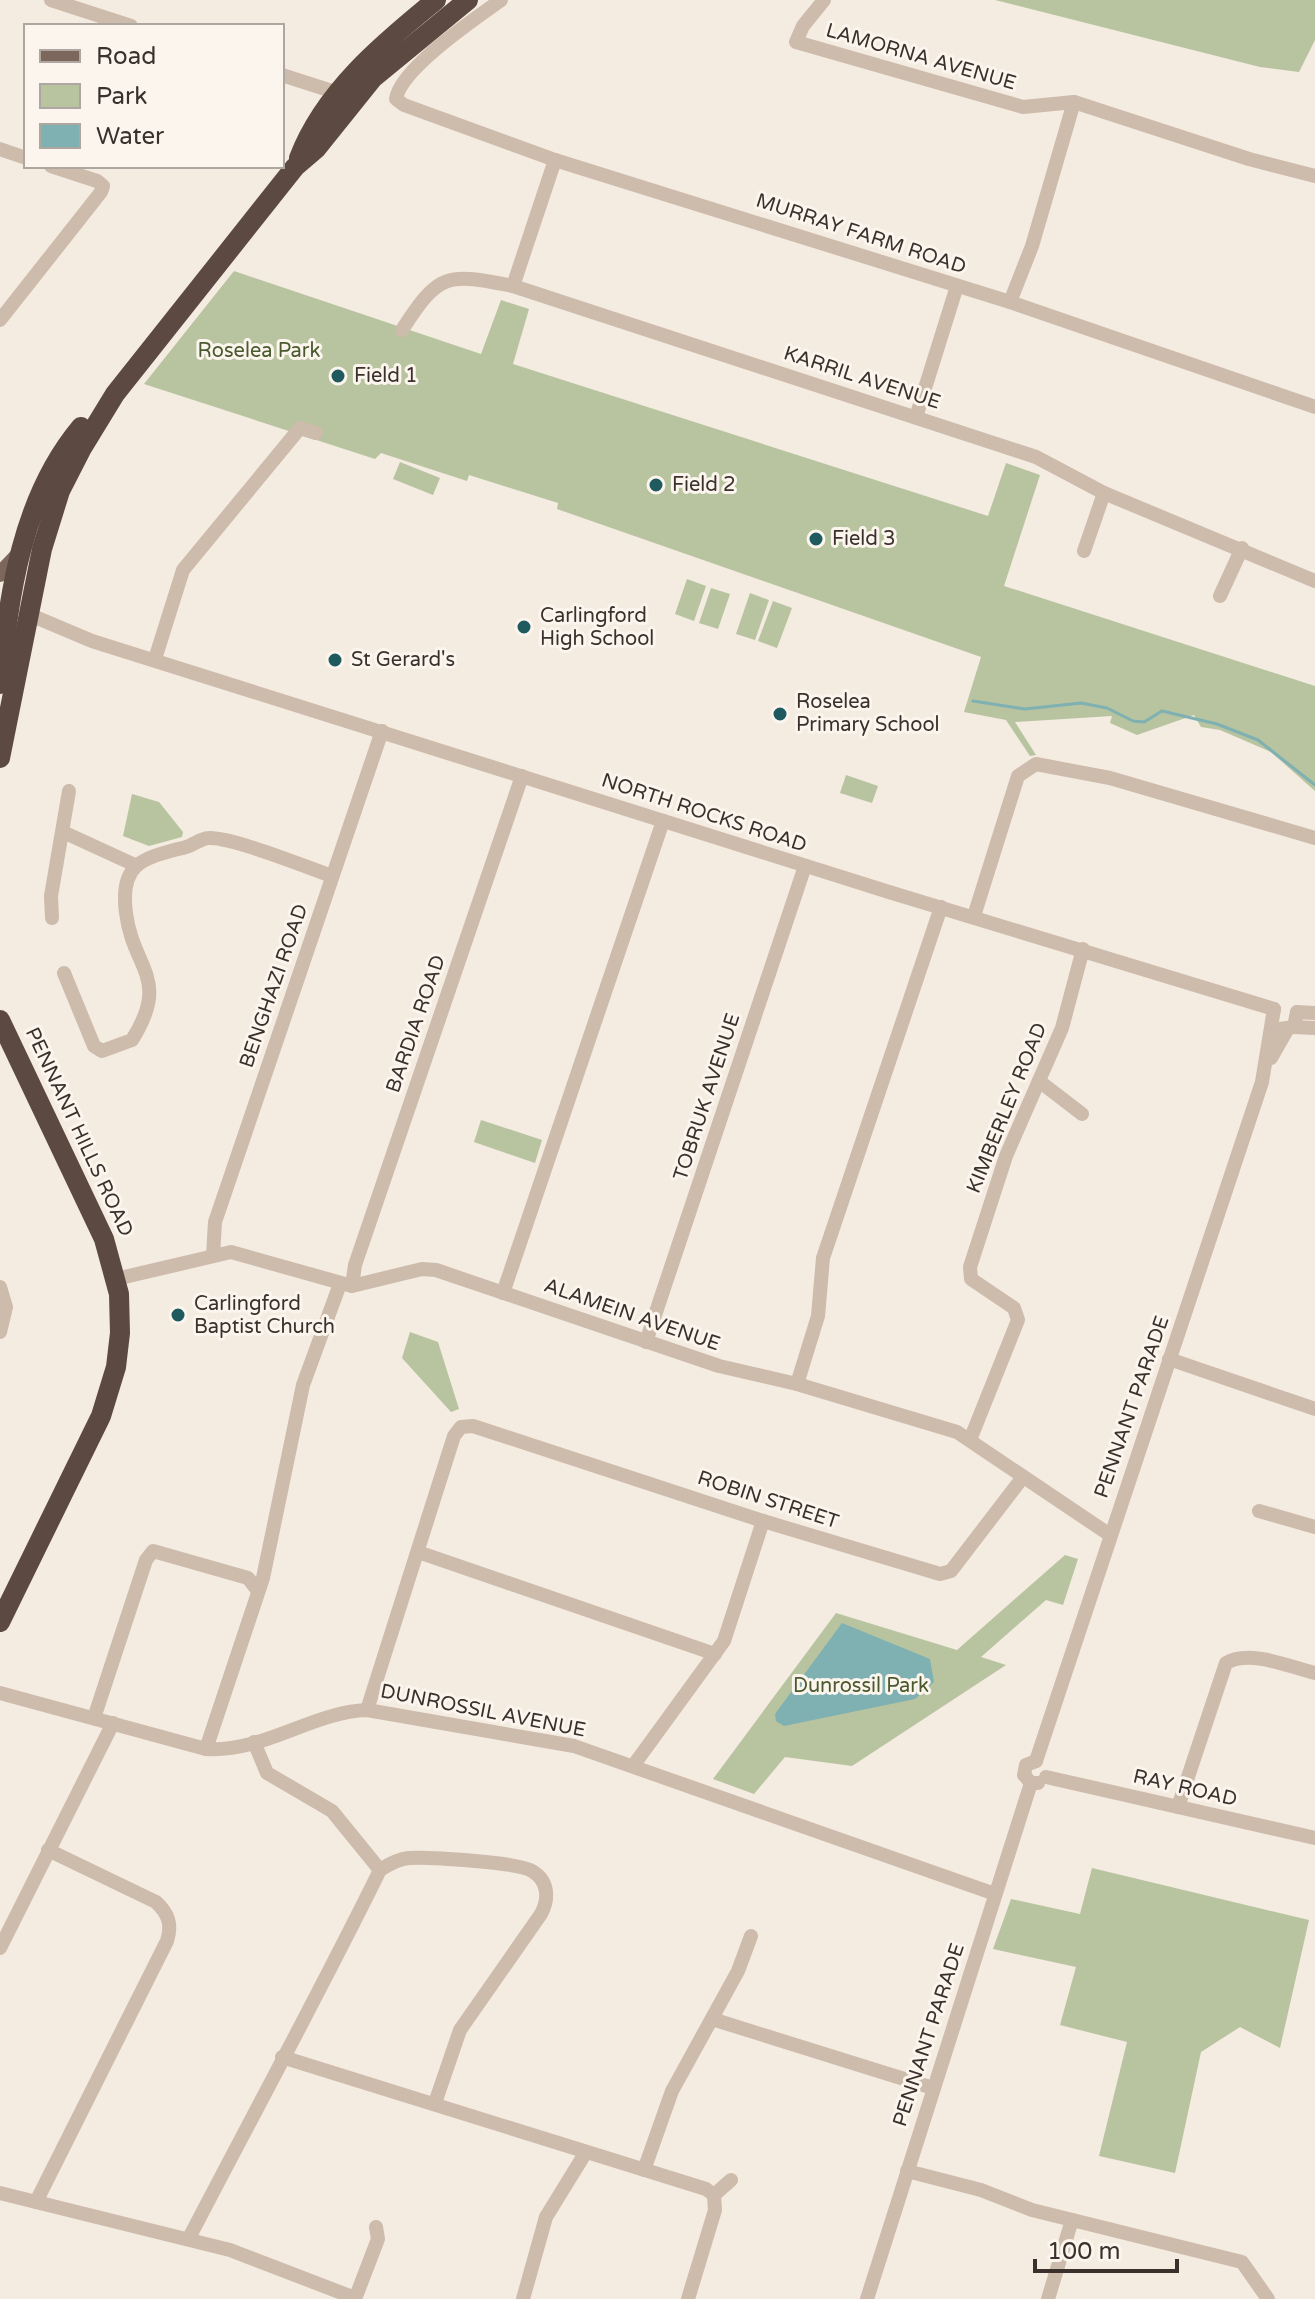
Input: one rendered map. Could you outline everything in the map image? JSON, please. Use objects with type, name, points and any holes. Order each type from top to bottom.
[{"type":"highway","points":[[295,167],[305,141],[338,93],[376,50],[436,0]]},
{"type":"highway","points":[[338,93],[349,94],[373,78],[468,0]]},
{"type":"highway","points":[[0,684],[4,599],[51,472],[78,429],[115,394],[295,167],[316,149],[373,78]]},
{"type":"highway","points":[[0,758],[29,610],[60,491],[115,394]]},
{"type":"highway","name":"PENNANT HILLS ROAD","points":[[0,1020],[9,1056],[99,1225],[116,1279],[120,1333],[110,1393],[77,1470],[0,1622]]},
{"type":"main road","points":[[0,574],[20,553]]},
{"type":"main road","name":"NORTH ROCKS ROAD","points":[[4,599],[29,610]]},
{"type":"street","points":[[51,0],[125,24]]},
{"type":"street","name":"MURRAY FARM ROAD","points":[[501,0],[416,69],[399,89],[396,99],[404,105],[555,160],[1010,302],[1315,407]]},
{"type":"street","name":"LAMORNA AVENUE","points":[[824,0],[803,26],[796,42],[1023,107],[1074,102],[1249,159],[1315,176]]},
{"type":"street","points":[[284,76],[338,93]]},
{"type":"street","points":[[1010,302],[1032,246],[1074,102]]},
{"type":"street","points":[[0,149],[24,157]]},
{"type":"street","points":[[513,286],[555,160]]},
{"type":"street","points":[[0,320],[101,192],[103,186],[97,181],[57,168]]},
{"type":"street","name":"KARRIL AVENUE","points":[[402,330],[422,298],[444,279],[472,278],[513,286],[1036,457],[1104,493],[1315,581]]},
{"type":"street","points":[[916,417],[957,286]]},
{"type":"street","points":[[155,659],[183,570],[300,428],[316,433]]},
{"type":"street","points":[[1084,551],[1104,493]]},
{"type":"street","points":[[1220,596],[1242,548]]},
{"type":"street","name":"NORTH ROCKS ROAD","points":[[29,610],[92,641],[805,866],[1083,949],[1282,1022],[1315,1028]]},
{"type":"street","name":"BENGHAZI ROAD","points":[[213,1256],[215,1222],[382,731]]},
{"type":"street","points":[[974,916],[1018,776],[1036,764],[1110,778],[1315,838]]},
{"type":"street","name":"BARDIA ROAD","points":[[206,1749],[261,1584],[303,1385],[355,1265],[522,776]]},
{"type":"street","points":[[52,918],[51,896],[69,791]]},
{"type":"street","points":[[503,1293],[663,821]]},
{"type":"street","points":[[63,832],[135,865]]},
{"type":"street","points":[[64,973],[96,1049],[106,1051],[132,1040],[146,1016],[150,995],[147,969],[130,932],[125,909],[126,884],[135,865],[147,857],[209,838],[332,876]]},
{"type":"street","name":"TOBRUK AVENUE","points":[[646,1342],[805,866]]},
{"type":"street","points":[[797,1384],[818,1316],[823,1258],[941,907]]},
{"type":"street","name":"KIMBERLEY ROAD","points":[[970,1440],[1018,1320],[1014,1308],[971,1279],[970,1267],[1006,1156],[1062,1028],[1083,949]]},
{"type":"street","points":[[1282,1022],[1284,1004],[1297,1012],[1315,1013]]},
{"type":"street","name":"PENNANT PARADE","points":[[1036,1761],[1267,1065],[1282,1022],[1297,1012]]},
{"type":"street","points":[[1039,1081],[1082,1114]]},
{"type":"street","name":"ALAMEIN AVENUE","points":[[116,1279],[213,1256],[240,1254],[346,1285],[431,1269],[719,1366],[797,1384],[957,1432],[1110,1535]]},
{"type":"street","points":[[0,1287],[6,1307],[0,1332]]},
{"type":"street","points":[[1169,1359],[1315,1409]]},
{"type":"street","name":"ROBIN STREET","points":[[418,1552],[454,1436],[461,1427],[473,1426],[763,1521],[940,1574],[951,1571],[1023,1477]]},
{"type":"street","points":[[1259,1511],[1315,1527]]},
{"type":"street","points":[[633,1766],[724,1641],[763,1521]]},
{"type":"street","points":[[94,1718],[146,1560],[153,1551],[261,1584]]},
{"type":"street","points":[[367,1710],[418,1552],[715,1654]]},
{"type":"street","points":[[1178,1807],[1226,1663],[1240,1657],[1253,1658],[1315,1673]]},
{"type":"street","name":"DUNROSSIL AVENUE","points":[[0,1693],[206,1749],[231,1748],[341,1714],[367,1710],[574,1746],[995,1894]]},
{"type":"street","points":[[0,1948],[113,1723]]},
{"type":"street","points":[[254,1742],[267,1773],[332,1811],[380,1870]]},
{"type":"street","points":[[1036,1761],[1045,1767],[1046,1777],[1038,1784],[1025,1778],[1025,1768],[1036,1761]]},
{"type":"street","name":"RAY ROAD","points":[[1046,1777],[1315,1838]]},
{"type":"street","name":"PENNANT PARADE","points":[[867,2299],[1031,1783]]},
{"type":"street","points":[[36,2202],[167,1941],[170,1928],[167,1914],[156,1902],[48,1850]]},
{"type":"street","points":[[189,2238],[282,2057],[311,2011],[380,1870],[408,1858],[531,1871],[546,1889],[541,1914],[460,2030],[435,2103]]},
{"type":"street","points":[[644,2170],[672,2091],[738,1971],[751,1936]]},
{"type":"street","points":[[712,2019],[933,2088]]},
{"type":"street","points":[[282,2057],[435,2103],[714,2195]]},
{"type":"street","points":[[523,2299],[546,2217],[586,2152]]},
{"type":"street","points":[[907,2171],[1072,2220],[1242,2262],[1268,2299]]},
{"type":"street","points":[[714,2195],[731,2180]]},
{"type":"street","points":[[0,2193],[189,2238],[355,2298],[378,2239],[376,2227]]},
{"type":"street","points":[[688,2299],[715,2210],[714,2195]]},
{"type":"street","points":[[1048,2299],[1072,2220]]},
{"type":"green space","points":[[995,0],[1315,0],[1315,40],[1299,72],[1260,67]]},
{"type":"green space","name":"Roselea Park","points":[[234,271],[481,354],[501,300],[529,309],[513,364],[988,516],[1006,463],[1040,475],[1004,586],[1315,686],[1315,791],[1271,752],[1220,730],[1201,727],[1194,715],[1137,735],[1110,723],[1112,716],[1015,722],[1036,755],[1030,756],[1006,720],[964,712],[981,657],[557,509],[558,503],[469,475],[467,481],[381,453],[375,459],[144,384]]},
{"type":"green space","points":[[400,462],[440,478],[433,495],[393,479]]},
{"type":"green space","points":[[687,579],[706,586],[694,621],[675,614]]},
{"type":"green space","points":[[711,588],[730,594],[718,629],[699,623]]},
{"type":"green space","points":[[750,593],[769,600],[755,640],[736,634]]},
{"type":"green space","points":[[773,601],[792,608],[777,648],[758,641]]},
{"type":"green space","points":[[846,775],[878,786],[872,803],[840,793]]},
{"type":"green space","points":[[132,794],[159,802],[183,832],[182,837],[149,846],[123,836]]},
{"type":"green space","points":[[481,1120],[542,1140],[535,1163],[474,1142]]},
{"type":"green space","points":[[410,1332],[438,1342],[459,1409],[451,1412],[402,1358]]},
{"type":"green space","name":"Dunrossil Park","points":[[1065,1555],[1078,1559],[1063,1605],[1046,1600],[981,1657],[1006,1665],[852,1766],[785,1757],[754,1794],[713,1779],[836,1613],[957,1650]]},
{"type":"green space","points":[[1092,1868],[1309,1920],[1280,2048],[1240,2027],[1201,2052],[1175,2173],[1099,2156],[1127,2042],[1060,2025],[1076,1967],[993,1949],[1011,1899],[1080,1914]]},
{"type":"water","points":[[842,1623],[930,1659],[934,1682],[915,1699],[784,1726],[776,1721],[775,1714]]},
{"type":"waterway","points":[[973,701],[1025,709],[1081,703],[1107,708],[1133,721],[1144,722],[1162,711],[1217,724],[1258,740],[1315,785]]},
{"type":"place","name":"Field 1","points":[[338,376]]},
{"type":"place","name":"Field 2","points":[[656,485]]},
{"type":"place","name":"Field 3","points":[[816,539]]},
{"type":"place","name":"Carlingford High School","points":[[524,627]]},
{"type":"place","name":"St Gerard's","points":[[335,660]]},
{"type":"place","name":"Roselea Primary School","points":[[780,714]]},
{"type":"place","name":"Carlingford Baptist Church","points":[[178,1315]]}]
